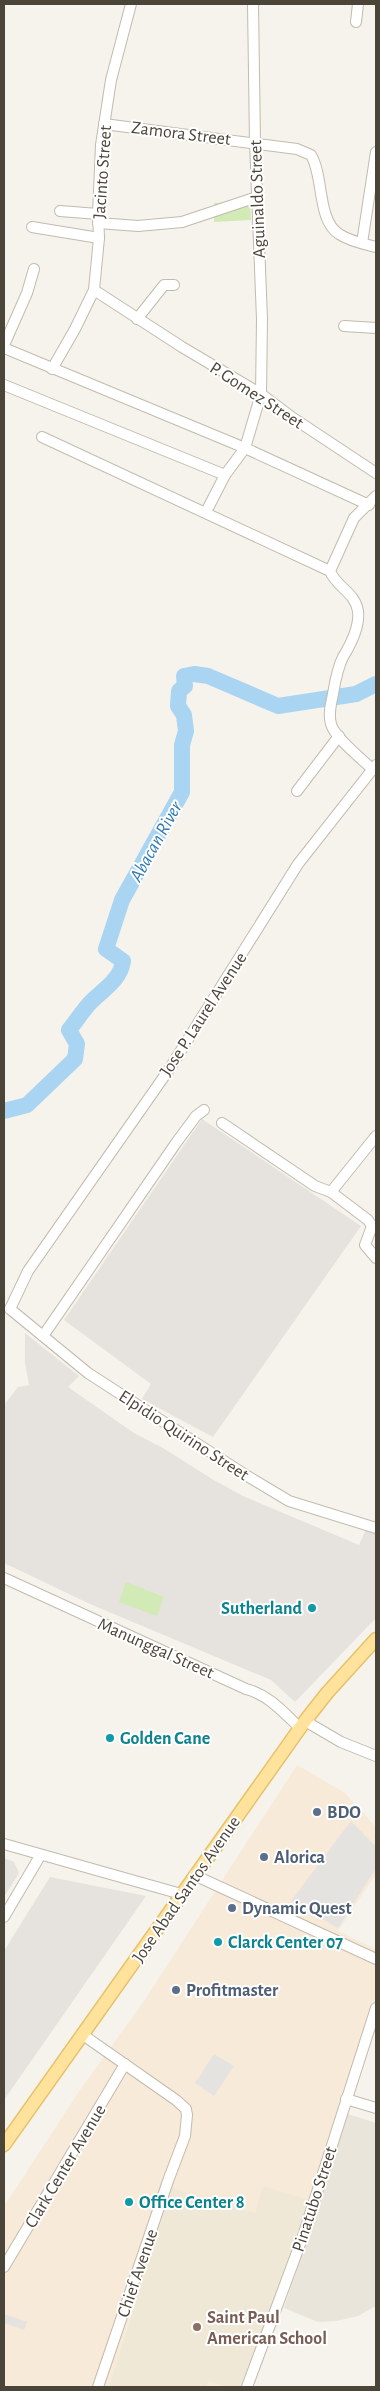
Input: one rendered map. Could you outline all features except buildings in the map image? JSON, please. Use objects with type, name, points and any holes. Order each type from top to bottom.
[{"type":"main road","name":"Jose Abad Santos Avenue","points":[[4,2145],[302,1725],[327,1693],[376,1639]]},
{"type":"street","name":"Jacinto Street","points":[[52,369],[75,330],[94,290],[99,238],[98,218],[104,124],[112,80],[131,4]]},
{"type":"street","name":"Aguinaldo Street","points":[[206,512],[226,475],[245,448],[261,394],[262,319],[252,4]]},
{"type":"street","points":[[356,22],[358,4]]},
{"type":"street","name":"Zamora Street","points":[[104,124],[255,142],[297,149],[311,155],[319,174],[323,206],[330,226],[339,235],[376,247]]},
{"type":"street","points":[[362,244],[376,152]]},
{"type":"street","points":[[60,211],[138,226],[182,222],[257,197]]},
{"type":"street","points":[[32,227],[99,238]]},
{"type":"street","points":[[34,269],[28,293],[4,347],[52,369],[373,500],[352,523],[330,571],[42,437]]},
{"type":"street","points":[[94,290],[138,319],[164,285],[174,285]]},
{"type":"street","name":"P. Gomez Street","points":[[138,319],[261,394],[293,418],[376,473]]},
{"type":"street","points":[[344,326],[376,328]]},
{"type":"street","points":[[4,385],[226,475]]},
{"type":"street","name":"Jose P. Laurel Avenue","points":[[7,1309],[28,1271],[170,1068],[293,872],[374,767],[338,736],[330,724],[329,716],[335,681],[342,660],[354,636],[358,611],[353,598],[337,583],[330,571]]},
{"type":"street","points":[[297,791],[338,736]]},
{"type":"street","points":[[43,1336],[176,1143],[196,1116],[204,1110]]},
{"type":"street","points":[[222,1123],[315,1186],[332,1192],[368,1220],[372,1226],[365,1245],[376,1258]]},
{"type":"street","points":[[332,1192],[376,1136]]},
{"type":"street","name":"Elpidio Quirino Street","points":[[7,1309],[69,1358],[127,1399],[204,1450],[289,1501],[376,1528]]},
{"type":"street","name":"Manunggal Street","points":[[4,1578],[246,1689],[261,1693],[302,1725],[376,1756]]},
{"type":"street","points":[[4,1844],[40,1856],[182,1894]]},
{"type":"street","points":[[4,1917],[40,1856]]},
{"type":"street","points":[[194,1875],[376,1959]]},
{"type":"street","name":"Pinatubo Street","points":[[247,2387],[303,2236],[376,2008]]},
{"type":"street","name":"Chief Avenue","points":[[83,2035],[176,2100],[186,2109],[187,2128],[98,2387]]},
{"type":"street","name":"Clark Center Avenue","points":[[4,2267],[125,2064]]},
{"type":"street","points":[[346,2098],[376,2108]]},
{"type":"shaded area","points":[[202,1119],[361,1226],[213,1437],[142,1399],[151,1384],[64,1320]]},
{"type":"shaded area","points":[[25,1333],[79,1376],[68,1387],[134,1433],[163,1448],[212,1479],[243,1496],[359,1545],[366,1529],[376,1532],[376,1618],[295,1702],[271,1680],[90,1604],[4,1563],[4,1405],[18,1387],[29,1385],[25,1363]]},
{"type":"shaded area","points":[[297,1765],[345,1793],[376,1827],[376,1874],[338,1931],[376,1949],[376,1999],[284,2274],[243,2387],[4,2387],[4,2206],[80,2090],[144,2001]]},
{"type":"shaded area","points":[[351,1821],[376,1847],[376,1868],[338,1928],[291,1901]]},
{"type":"shaded area","points":[[4,1858],[14,1862],[19,1873],[4,1897]]},
{"type":"shaded area","points":[[50,1877],[146,1896],[4,2100],[4,1951]]},
{"type":"shaded area","points":[[214,2054],[234,2066],[214,2096],[195,2083]]},
{"type":"shaded area","points":[[348,2114],[376,2123],[376,2306],[358,2316],[337,2321],[318,2322],[284,2308]]},
{"type":"shaded area","name":"Saint Paul American School","points":[[263,2186],[309,2200],[243,2387],[227,2387],[209,2381],[206,2387],[109,2387],[172,2188],[255,2213]]},
{"type":"shaded area","points":[[4,2314],[27,2322],[24,2330],[4,2323]]},
{"type":"green space","points":[[250,201],[251,220],[214,222],[214,203]]},
{"type":"green space","points":[[126,1582],[164,1597],[157,1616],[119,1602]]},
{"type":"waterway","name":"Abacan River","points":[[4,1111],[27,1105],[75,1059],[77,1044],[69,1030],[89,1004],[119,974],[123,961],[106,949],[122,900],[182,792],[182,745],[186,731],[184,715],[178,706],[179,691],[185,686],[184,676],[194,674],[208,676],[278,706],[356,694],[376,684]]},
{"type":"place","name":"Sutherland","points":[[312,1608]]},
{"type":"place","name":"Golden Cane","points":[[110,1738]]},
{"type":"place","name":"BDO","points":[[317,1812]]},
{"type":"place","name":"Alorica","points":[[264,1857]]},
{"type":"place","name":"Dynamic Quest","points":[[232,1908]]},
{"type":"place","name":"Clarck Center 07","points":[[218,1942]]},
{"type":"place","name":"Profitmaster","points":[[176,1990]]},
{"type":"place","name":"Office Center 8","points":[[129,2202]]},
{"type":"place","name":"Saint Paul American School","points":[[197,2327]]}]
